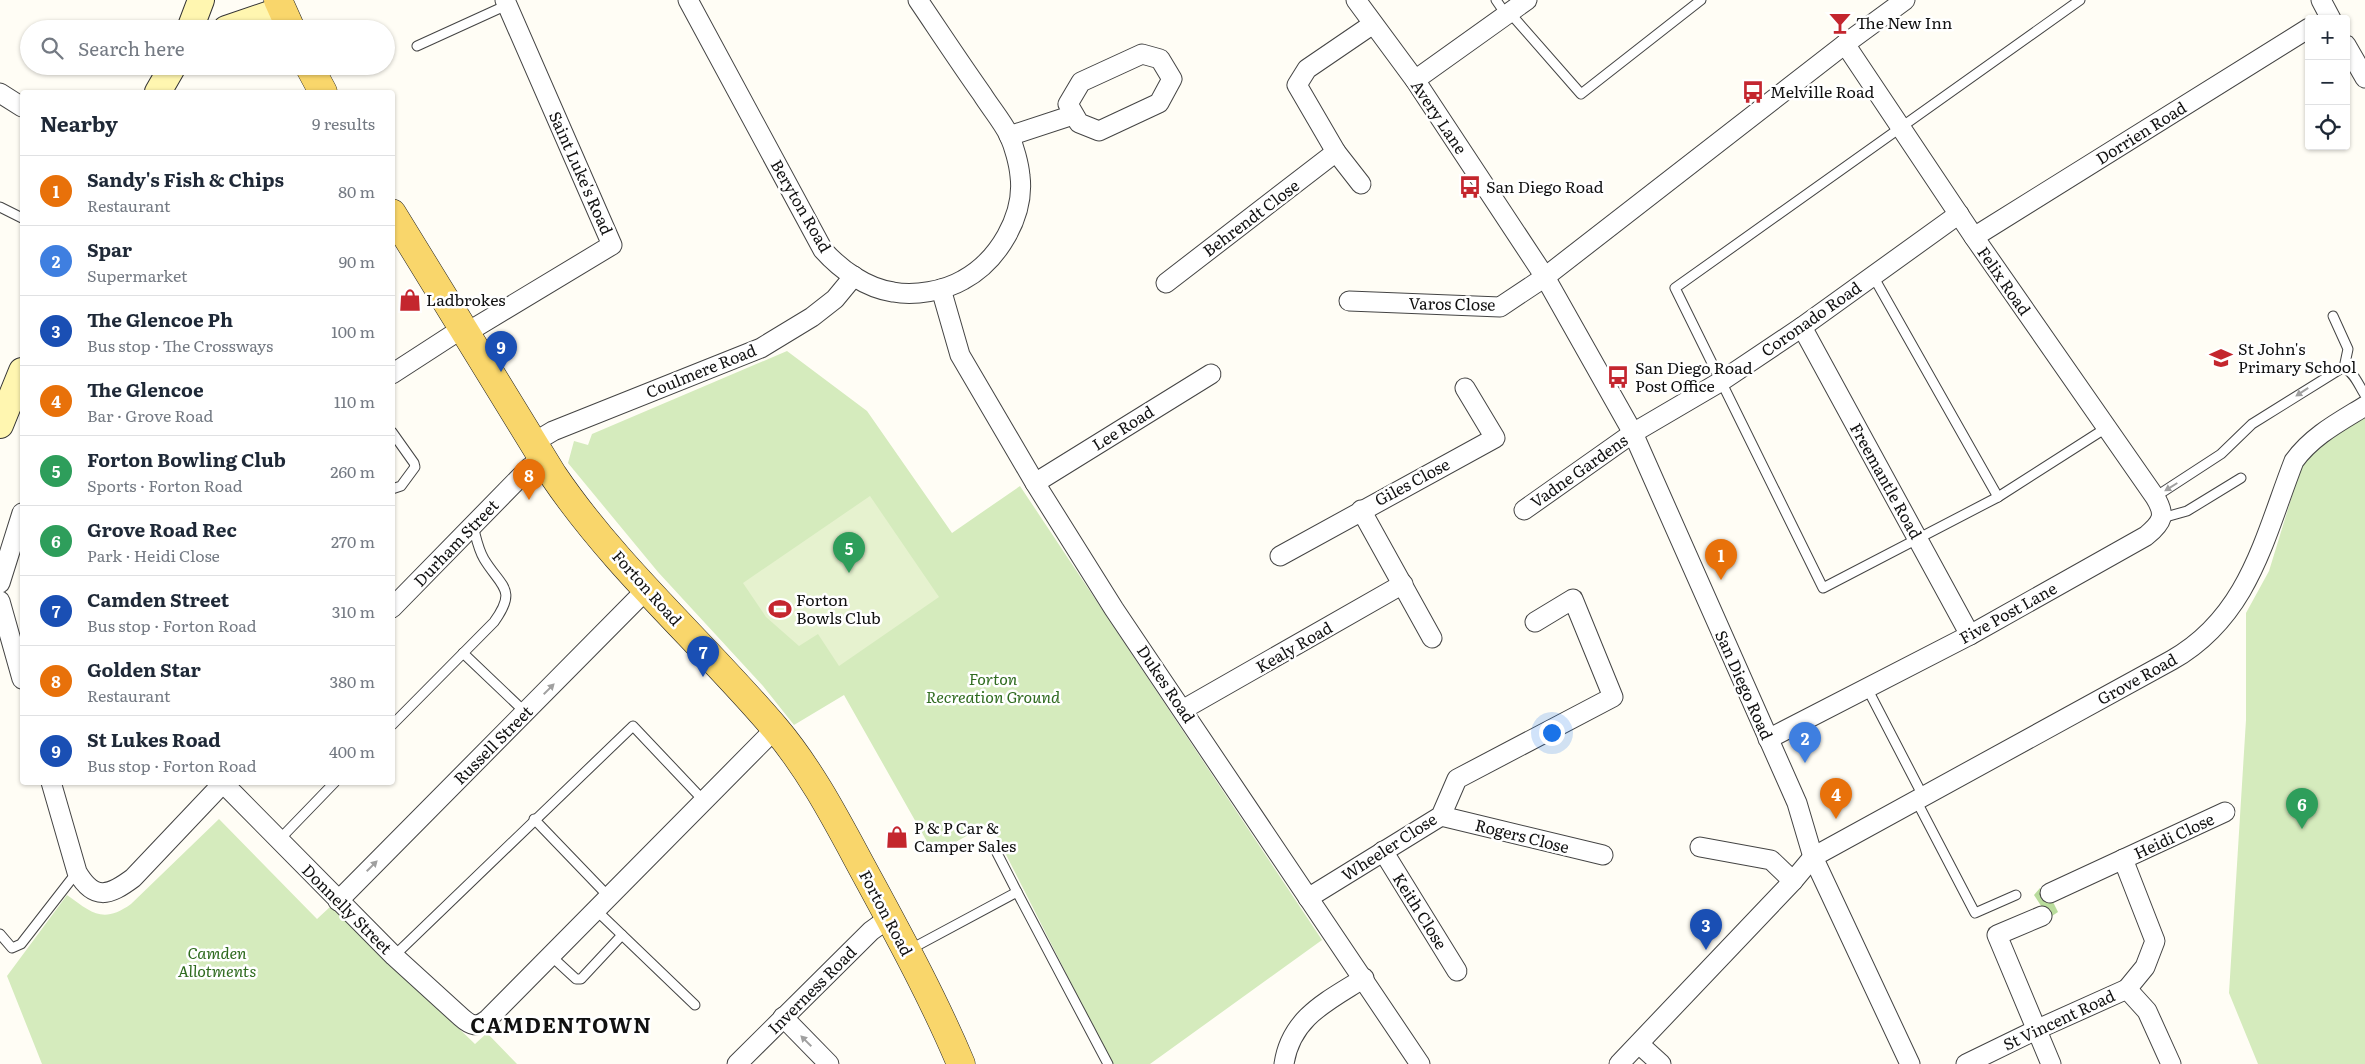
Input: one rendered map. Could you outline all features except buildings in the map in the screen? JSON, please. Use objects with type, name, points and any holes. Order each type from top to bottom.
[{"type":"main road","points":[[314,75],[322,90]]},
{"type":"main road","name":"Forton Road","points":[[395,218],[538,450],[585,519],[776,728],[822,794],[889,918],[962,1064]]},
{"type":"street","points":[[193,20],[201,0]]},
{"type":"street","name":"Beryton Road","points":[[688,0],[823,250],[836,264],[854,276],[875,288],[894,292],[940,290],[964,280],[984,264],[1003,241],[1017,213],[1020,176],[1009,136],[918,0]]},
{"type":"street","name":"Avery Lane","points":[[1356,0],[1415,80],[1545,277],[1564,313]]},
{"type":"street","points":[[1415,80],[1527,0]]},
{"type":"street","points":[[1545,277],[1845,44],[1905,0]]},
{"type":"street","name":"Saint Luke's Road","points":[[464,330],[612,245],[506,2]]},
{"type":"street","points":[[259,20],[284,13]]},
{"type":"street","points":[[1361,184],[1336,152],[1296,85],[1307,69],[1373,24]]},
{"type":"street","name":"Dorrien Road","points":[[1974,237],[2305,30]]},
{"type":"street","name":"Felix Road","points":[[1845,44],[1974,237],[2154,497],[2162,511],[2162,518]]},
{"type":"street","points":[[2350,52],[2365,78]]},
{"type":"street","points":[[1142,54],[1160,58],[1172,79],[1159,103],[1099,131],[1079,123],[1073,115],[1068,104],[1081,82],[1142,54]]},
{"type":"street","points":[[159,90],[168,75]]},
{"type":"street","points":[[0,93],[20,106]]},
{"type":"street","points":[[1009,136],[1073,115]]},
{"type":"street","name":"Behrendt Close","points":[[1166,283],[1336,152]]},
{"type":"street","name":"Coronado Road","points":[[1633,433],[1720,382],[1802,328],[1959,214]]},
{"type":"street","name":"Coulmere Road","points":[[538,450],[553,431],[761,348],[812,317],[835,299],[854,276]]},
{"type":"street","name":"Varos Close","points":[[1349,301],[1500,308],[1545,277]]},
{"type":"street","name":"Dukes Road","points":[[940,290],[960,355],[1035,483],[1114,609],[1184,709],[1420,1064]]},
{"type":"street","name":"San Diego Road","points":[[1564,313],[1633,433],[1797,803],[1813,857],[1910,1064]]},
{"type":"street","name":"Freemantle Road","points":[[1802,328],[1970,635]]},
{"type":"street","points":[[395,372],[464,330]]},
{"type":"street","name":"Lee Road","points":[[1035,483],[1210,374]]},
{"type":"street","points":[[2,420],[20,377]]},
{"type":"street","name":"Giles Close","points":[[1280,556],[1495,438],[1464,388]]},
{"type":"street","name":"Grove Road","points":[[1813,857],[2172,660],[2207,635],[2229,611],[2247,581],[2294,461],[2304,447],[2315,437],[2365,406]]},
{"type":"street","name":"Vadne Gardens","points":[[1524,510],[1633,433]]},
{"type":"street","name":"Durham Street","points":[[395,605],[529,468],[538,450]]},
{"type":"street","points":[[1361,510],[1404,584],[1432,638]]},
{"type":"street","name":"Five Post Lane","points":[[1768,739],[1970,635],[2146,536],[2162,518]]},
{"type":"street","points":[[0,584],[20,519]]},
{"type":"street","name":"Kealy Road","points":[[1184,709],[1404,584]]},
{"type":"street","name":"Russell Street","points":[[338,901],[648,589]]},
{"type":"street","name":"Wheeler Close","points":[[1308,898],[1441,816],[1457,779],[1613,697],[1573,599],[1534,622]]},
{"type":"street","points":[[0,601],[20,672]]},
{"type":"street","points":[[551,956],[776,728]]},
{"type":"street","points":[[52,785],[77,872],[83,882],[92,890],[102,894],[118,890],[133,878],[221,785]]},
{"type":"street","name":"Donnelly Street","points":[[225,785],[278,841],[394,956],[461,1018],[472,1025],[478,1026],[488,1019],[551,956]]},
{"type":"street","name":"Heidi Close","points":[[2050,893],[2225,812]]},
{"type":"street","name":"Rogers Close","points":[[1441,816],[1603,855]]},
{"type":"street","points":[[1700,847],[1771,860],[1793,881]]},
{"type":"street","name":"Keith Close","points":[[1383,851],[1457,971]]},
{"type":"street","points":[[1619,1064],[1793,881],[1813,857]]},
{"type":"street","name":"Heidi Close","points":[[2123,859],[2155,941],[2145,967],[2127,989]]},
{"type":"street","points":[[2042,916],[1997,936],[2038,1029],[2051,1064]]},
{"type":"street","name":"Inverness Road","points":[[737,1064],[871,931],[889,918]]},
{"type":"street","points":[[1284,1064],[1293,1035],[1308,1014],[1364,978]]},
{"type":"street","name":"St Vincent Road","points":[[1966,1064],[2127,989],[2147,1011],[2171,1064]]},
{"type":"street","points":[[783,1017],[829,1064]]},
{"type":"street","points":[[1639,1044],[1661,1064]]},
{"type":"lane","points":[[1496,0],[1581,94],[1701,0]]},
{"type":"lane","points":[[2080,0],[1674,288],[1823,588],[1998,497],[2106,428]]},
{"type":"lane","points":[[417,46],[506,2]]},
{"type":"lane","points":[[0,206],[20,217]]},
{"type":"lane","points":[[1873,276],[1998,497]]},
{"type":"lane","points":[[2333,316],[2348,349],[2344,368]]},
{"type":"lane","points":[[2344,368],[2352,373],[2365,395]]},
{"type":"lane","points":[[2154,497],[2221,454],[2252,424],[2334,372],[2344,368]]},
{"type":"lane","points":[[395,436],[415,467],[401,486],[395,487]]},
{"type":"lane","points":[[2162,518],[2187,511],[2241,478]]},
{"type":"lane","points":[[395,722],[494,622],[506,602],[507,590],[484,558],[473,525]]},
{"type":"lane","points":[[463,653],[526,713]]},
{"type":"lane","points":[[1867,688],[1975,913],[2016,895]]},
{"type":"lane","points":[[394,956],[633,726],[704,801]]},
{"type":"lane","points":[[278,841],[332,785]]},
{"type":"lane","points":[[534,820],[603,904],[622,935],[695,1005]]},
{"type":"lane","points":[[997,854],[1108,1064]]},
{"type":"lane","points":[[0,934],[12,948],[22,944],[77,872]]},
{"type":"lane","points":[[906,952],[1017,892]]},
{"type":"lane","points":[[551,956],[576,979],[582,979],[622,935]]},
{"type":"green space","name":"Forton Recreation Ground","points":[[787,351],[867,411],[952,533],[1020,486],[1322,940],[1150,1064],[1112,1064],[990,823],[934,854],[844,695],[794,725],[763,686],[658,572],[568,463],[574,441],[588,445],[592,434]]},
{"type":"green space","points":[[2365,417],[2365,1064],[2258,1064],[2229,993],[2246,720],[2246,613],[2269,571],[2303,460],[2323,442]]},
{"type":"green space","points":[[870,496],[939,597],[839,666],[818,634],[799,646],[766,617],[743,583]]},
{"type":"green space","name":"Camden Allotments","points":[[219,819],[317,919],[331,906],[475,1044],[487,1033],[517,1064],[42,1064],[7,976],[67,895],[98,914],[113,914],[121,910],[131,904]]},
{"type":"green space","points":[[2040,888],[2052,900],[2058,912],[2049,918],[2034,895]]},
{"type":"place","name":"The New Inn","points":[[1840,23]]},
{"type":"place","name":"Melville Road","points":[[1753,92]]},
{"type":"place","name":"San Diego Road","points":[[1470,187]]},
{"type":"place","name":"Ladbrokes","points":[[410,300]]},
{"type":"place","name":"St John's Primary School","points":[[2221,358]]},
{"type":"place","name":"St Lukes Road","points":[[501,372]]},
{"type":"place","name":"San Diego Road Post Office","points":[[1618,377]]},
{"type":"place","name":"Golden Star","points":[[529,500]]},
{"type":"place","name":"Forton Bowling Club","points":[[849,573]]},
{"type":"place","name":"Sandy's Fish & Chips","points":[[1721,580]]},
{"type":"place","name":"Forton Bowls Club","points":[[780,609]]},
{"type":"place","name":"Camden Street","points":[[703,677]]},
{"type":"place","name":"Spar","points":[[1805,763]]},
{"type":"place","name":"The Glencoe","points":[[1836,819]]},
{"type":"place","name":"Grove Road Rec","points":[[2302,829]]},
{"type":"place","name":"P & P Car & Camper Sales","points":[[897,837]]},
{"type":"place","name":"The Glencoe Ph","points":[[1706,950]]},
{"type":"district","name":"CAMDENTOWN","points":[[561,1026]]}]
